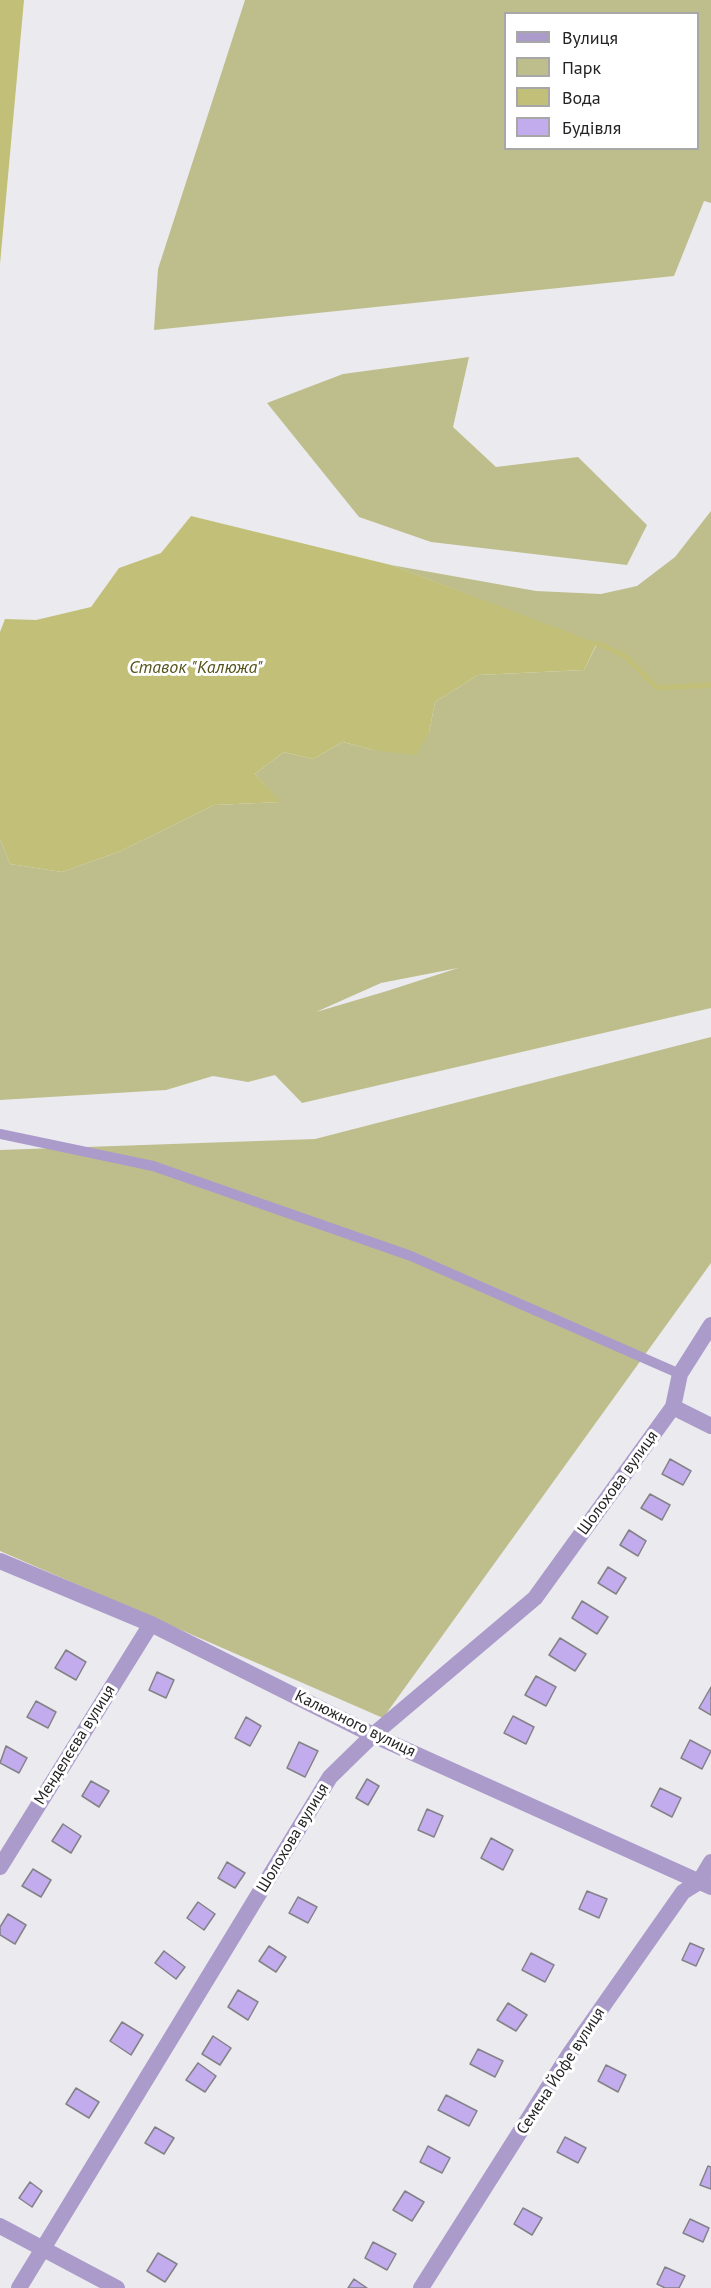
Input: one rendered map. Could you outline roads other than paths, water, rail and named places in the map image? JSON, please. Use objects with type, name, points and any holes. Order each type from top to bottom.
[{"type":"street","name":"Шолохова вулиця","points":[[19,2288],[330,1777],[373,1735],[535,1598],[673,1407],[680,1374],[711,1325]]},
{"type":"street","points":[[673,1407],[711,1426]]},
{"type":"street","name":"Калюжного вулиця","points":[[0,1560],[151,1624],[373,1735],[705,1885]]},
{"type":"street","name":"Менделєєва вулиця","points":[[0,1866],[151,1624]]},
{"type":"street","name":"Семена Йофе вулиця","points":[[421,2288],[570,2053],[683,1892],[705,1885],[711,1862]]},
{"type":"street","points":[[0,2226],[117,2288]]},
{"type":"lane","points":[[0,1134],[153,1166],[411,1256],[680,1374]]},
{"type":"water","points":[[0,0],[24,0],[0,264]]},
{"type":"water","name":"Ставок \"Калюжа\"","points":[[191,516],[391,565],[597,643],[584,670],[478,675],[435,702],[429,733],[416,755],[373,750],[343,742],[313,759],[284,752],[255,774],[281,802],[214,805],[121,851],[62,872],[10,864],[0,839],[0,632],[5,619],[36,620],[91,607],[119,568],[161,553]]},
{"type":"waterway","points":[[597,643],[625,656],[657,688],[711,685]]}]
